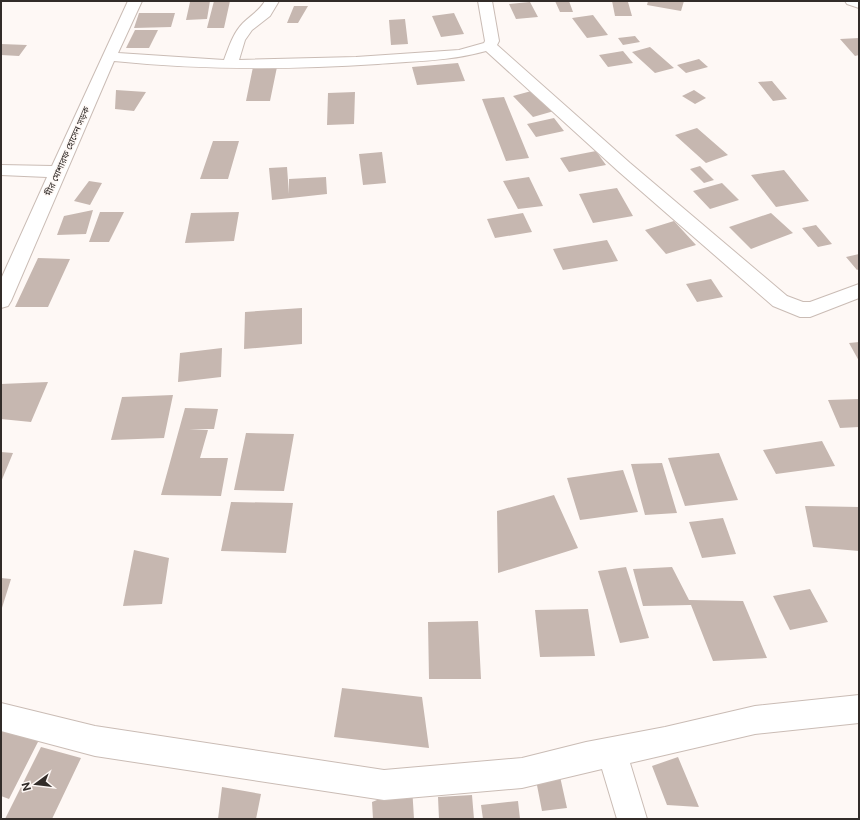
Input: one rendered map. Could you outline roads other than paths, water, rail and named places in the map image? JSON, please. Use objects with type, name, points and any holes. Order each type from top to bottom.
[{"type":"street","name":"মীর মোশারফ হোসেন সড়ক","points":[[1,301],[109,56],[135,1]]},
{"type":"street","points":[[230,65],[238,40],[247,27],[265,12],[272,1]]},
{"type":"street","points":[[109,56],[156,61],[230,65],[356,61],[451,54],[488,46],[492,41],[485,1]]},
{"type":"street","points":[[852,1],[859,4]]},
{"type":"street","points":[[488,46],[624,167],[780,301],[803,310],[827,304],[849,293],[859,291]]},
{"type":"street","points":[[1,170],[58,172]]},
{"type":"street","points":[[1,717],[95,741],[384,785],[522,773],[612,752],[665,742],[755,720],[859,709]]},
{"type":"street","points":[[612,752],[632,819]]}]
